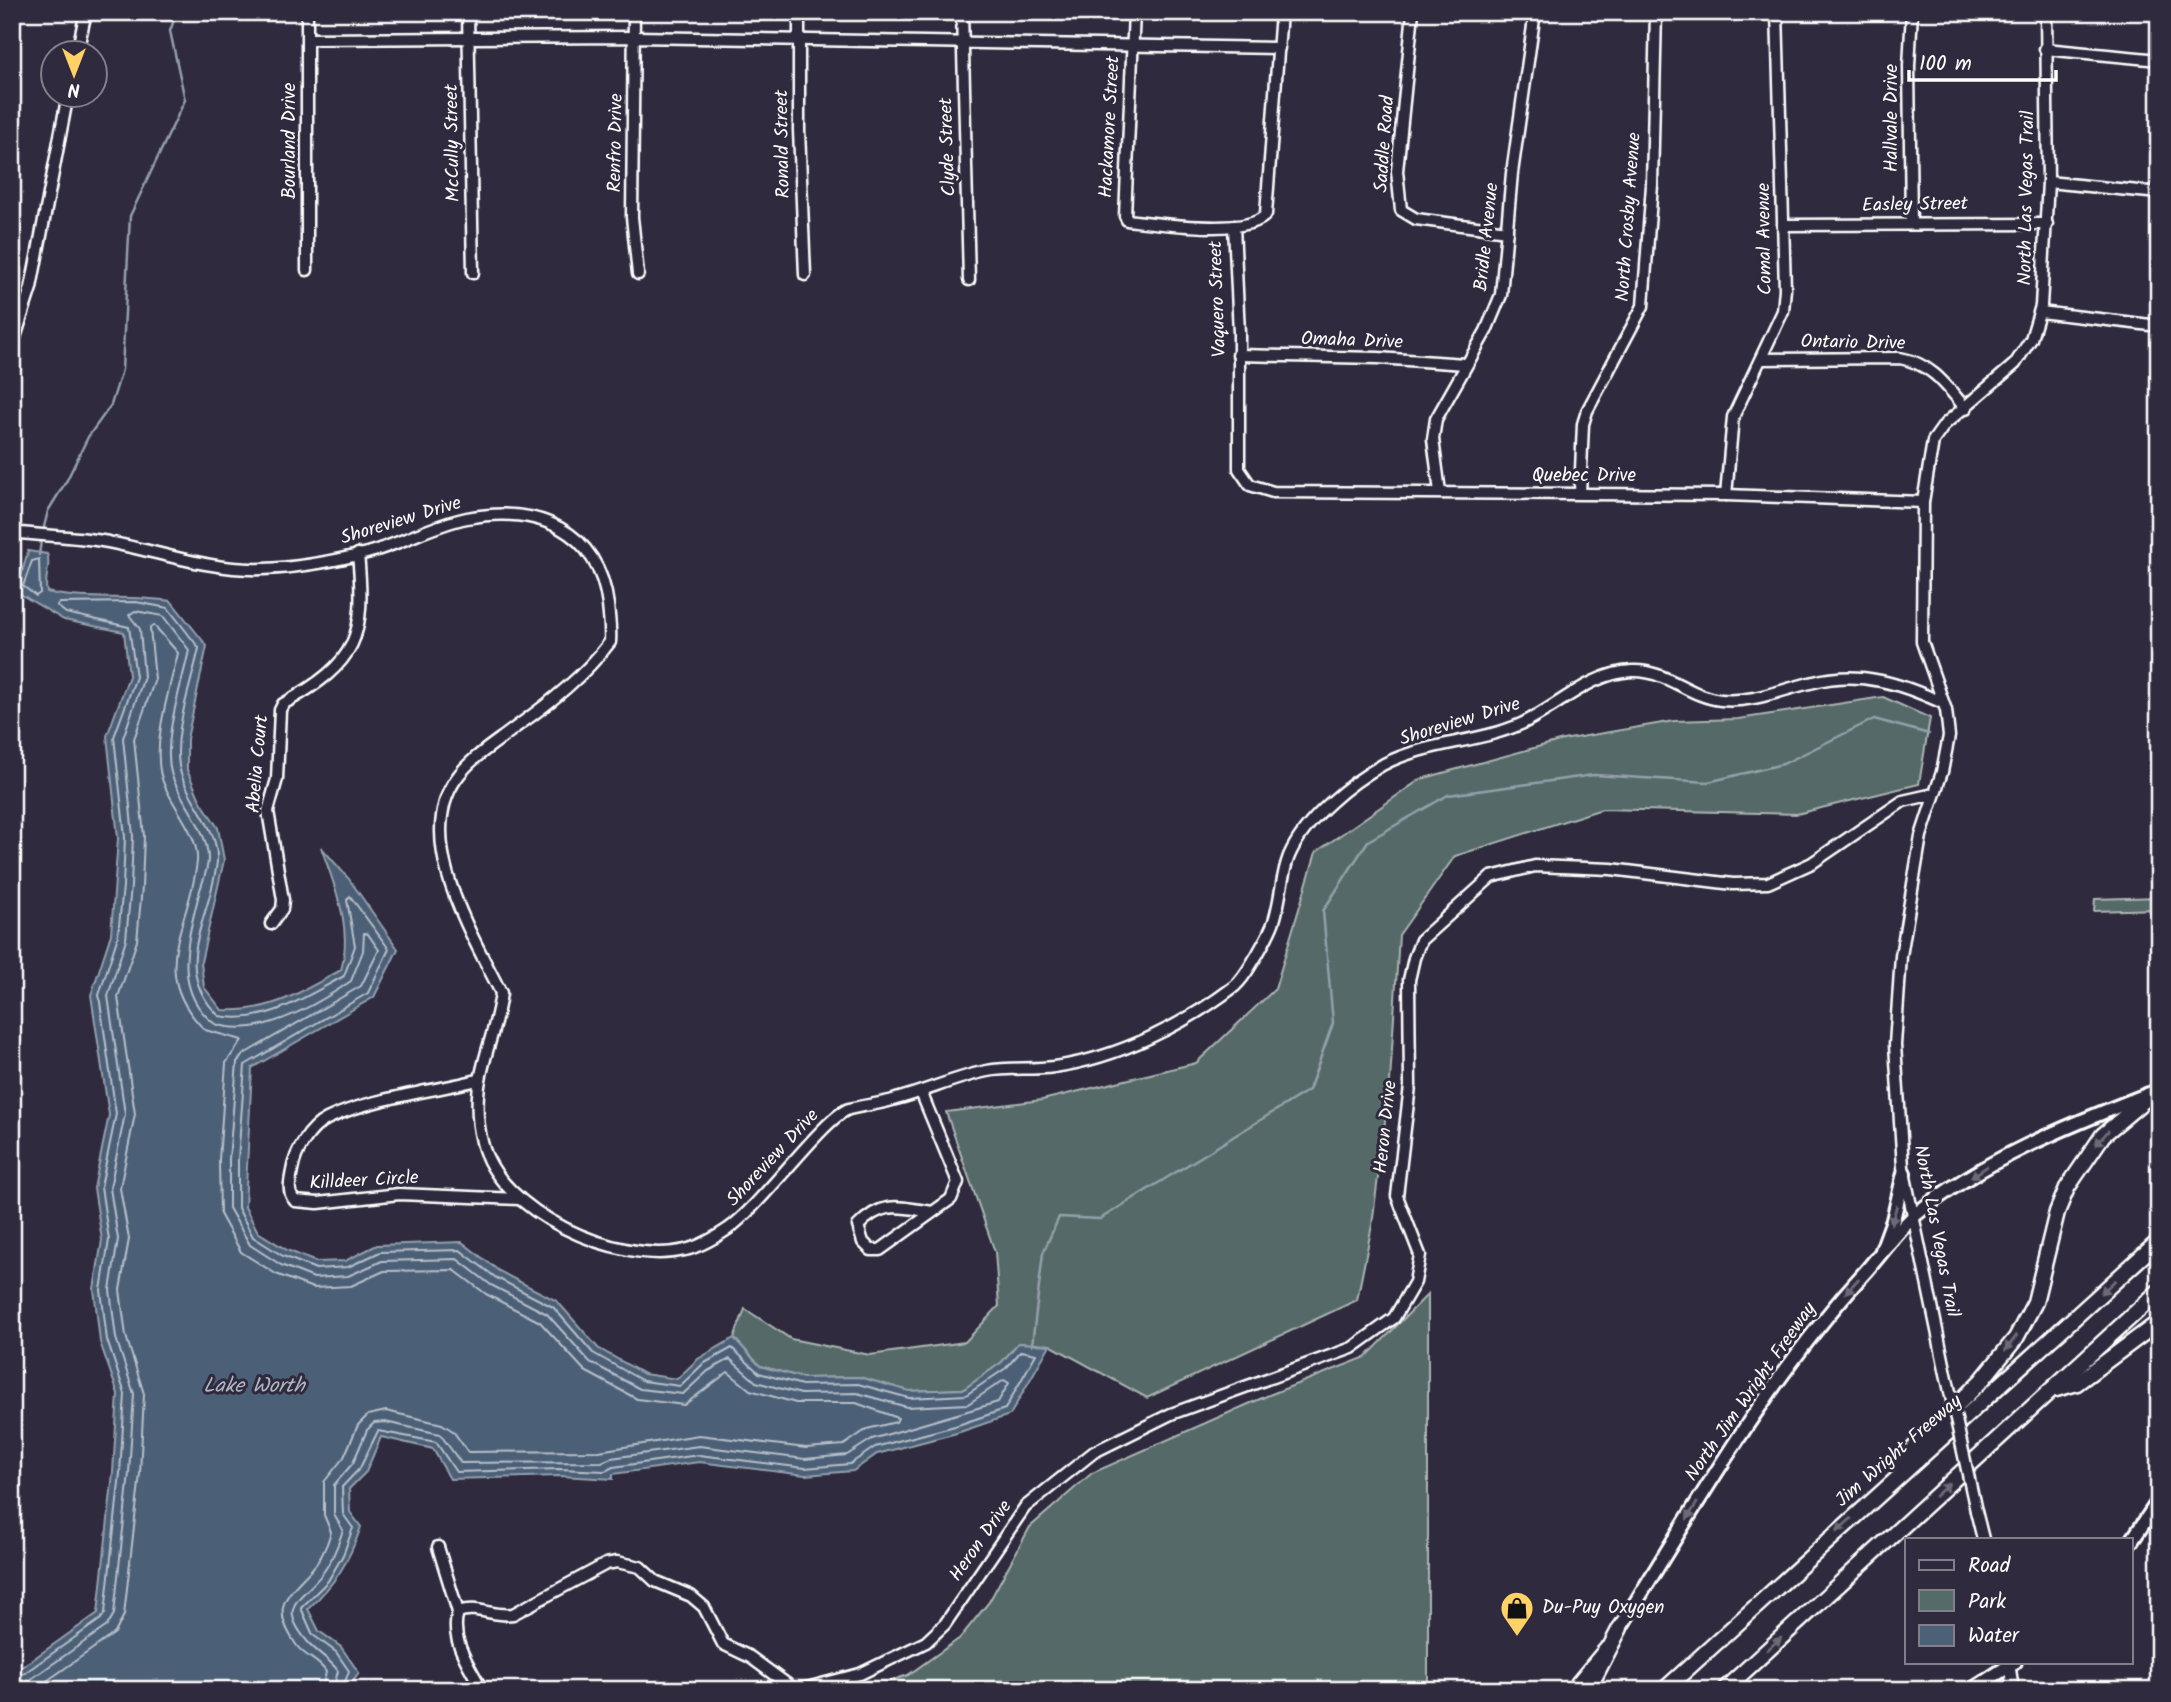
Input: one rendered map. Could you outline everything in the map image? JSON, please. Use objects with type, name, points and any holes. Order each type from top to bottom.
[{"type":"highway","points":[[1894,1479],[1899,1464],[1982,1380],[2016,1338],[2038,1291],[2057,1212],[2067,1188],[2103,1136],[2156,1091]]},
{"type":"highway","name":"Jim Wright Freeway","points":[[1664,1690],[2159,1241]]},
{"type":"highway","points":[[1724,1690],[2159,1291]]},
{"type":"highway","points":[[2051,1390],[2077,1383],[2159,1322]]},
{"type":"highway","points":[[1588,1690],[1620,1628]]},
{"type":"main road","name":"North Jim Wright Freeway","points":[[1620,1628],[1779,1379],[1820,1321],[1913,1217],[1989,1166],[2050,1133],[2156,1091]]},
{"type":"main road","points":[[1880,1256],[1893,1220],[1904,1173]]},
{"type":"main road","points":[[2132,1540],[2159,1500]]},
{"type":"main road","points":[[1972,1690],[2011,1664]]},
{"type":"street","points":[[80,38],[86,12]]},
{"type":"street","name":"Bourland Drive","points":[[307,12],[307,270]]},
{"type":"street","name":"McCully Street","points":[[468,12],[473,273]]},
{"type":"street","name":"Renfro Drive","points":[[634,12],[632,217],[638,274]]},
{"type":"street","name":"Ronald Street","points":[[799,12],[804,275]]},
{"type":"street","name":"Clyde Street","points":[[962,12],[969,280]]},
{"type":"street","name":"Hackamore Street","points":[[1134,12],[1125,216],[1127,220],[1164,224],[1234,226]]},
{"type":"street","name":"Vaquero Street","points":[[1247,481],[1239,469],[1238,456],[1234,226],[1251,226],[1266,214],[1281,12]]},
{"type":"street","name":"Saddle Road","points":[[1413,12],[1397,171],[1401,210],[1416,219],[1507,231]]},
{"type":"street","name":"Bridle Avenue","points":[[1440,492],[1433,439],[1436,419],[1486,331],[1501,295],[1535,12]]},
{"type":"street","name":"North Crosby Avenue","points":[[1580,493],[1583,424],[1587,411],[1643,306],[1652,185],[1656,12]]},
{"type":"street","name":"Comal Avenue","points":[[1726,495],[1733,417],[1783,311],[1785,289],[1777,12]]},
{"type":"street","name":"Hallvale Drive","points":[[1910,223],[1909,66],[1912,12]]},
{"type":"street","name":"North Las Vegas Trail","points":[[1983,1538],[1904,1173],[1895,1045],[1901,956],[1921,836],[1942,772],[1949,736],[1943,703],[1922,642],[1923,502],[1933,441],[1945,424],[2015,365],[2031,339],[2040,312],[2048,182],[2046,12]]},
{"type":"street","points":[[308,39],[634,37],[1279,48]]},
{"type":"street","points":[[2045,48],[2159,60]]},
{"type":"street","points":[[12,347],[31,288],[65,108]]},
{"type":"street","points":[[2048,182],[2159,193]]},
{"type":"street","name":"Easley Street","points":[[1783,225],[2047,223]]},
{"type":"street","points":[[2040,312],[2159,326]]},
{"type":"street","name":"Omaha Drive","points":[[1238,355],[1378,358],[1465,365]]},
{"type":"street","name":"Ontario Drive","points":[[1761,359],[1899,358],[1917,361],[1931,369],[1966,409]]},
{"type":"street","name":"Quebec Drive","points":[[1247,481],[1256,488],[1273,492],[1726,495],[1923,502]]},
{"type":"street","name":"Shoreview Drive","points":[[12,531],[98,540],[233,569],[279,568],[358,554],[466,518],[519,517],[563,528],[580,540],[598,565],[605,587],[610,642],[597,659],[541,709],[470,762],[455,780],[444,806],[444,864],[450,884],[501,993],[478,1080],[477,1111],[482,1146],[498,1176],[520,1199],[555,1224],[604,1244],[655,1252],[686,1250],[724,1231],[747,1214],[837,1115],[844,1111],[990,1070],[1052,1068],[1081,1061],[1142,1041],[1194,1013],[1243,978],[1270,932],[1288,858],[1298,841],[1318,816],[1384,764],[1411,754],[1517,726],[1602,676],[1644,672],[1662,676],[1698,695],[1722,700],[1765,696],[1841,677],[1875,679],[1909,687],[1943,703]]},
{"type":"street","name":"Abelia Court","points":[[271,924],[282,909],[283,900],[268,811],[277,779],[279,710],[283,704],[332,673],[356,635],[363,605],[358,554]]},
{"type":"street","name":"Heron Drive","points":[[797,1690],[860,1674],[926,1642],[945,1624],[1024,1507],[1094,1452],[1171,1414],[1352,1348],[1394,1318],[1415,1282],[1420,1255],[1418,1241],[1397,1196],[1410,1086],[1409,980],[1421,940],[1491,877],[1535,866],[1611,869],[1733,884],[1768,883],[1812,863],[1903,801],[1934,794]]},
{"type":"street","name":"Killdeer Circle","points":[[478,1080],[360,1108],[325,1120],[298,1149],[291,1175],[290,1196],[295,1201],[318,1203],[399,1194],[520,1199]]},
{"type":"street","points":[[921,1091],[958,1182],[951,1199],[880,1250],[871,1250],[863,1242],[858,1226],[872,1211],[883,1207],[932,1212]]},
{"type":"street","points":[[438,1547],[458,1612],[456,1634],[464,1657],[482,1690]]},
{"type":"street","points":[[458,1612],[470,1607],[503,1616],[513,1614],[606,1564],[621,1562],[640,1567],[655,1581],[691,1596],[704,1607],[723,1644],[750,1657],[797,1690]]},
{"type":"street","name":"North Jim Wright Freeway","points":[[1570,1690],[1620,1628]]},
{"type":"street","points":[[2012,1664],[2013,1690]]},
{"type":"green space","points":[[1883,697],[1930,718],[1919,784],[1797,814],[1602,809],[1455,856],[1399,935],[1390,1082],[1372,1225],[1357,1300],[1147,1398],[1050,1345],[1018,1343],[1002,1362],[964,1389],[909,1391],[859,1377],[803,1378],[760,1366],[734,1338],[745,1309],[791,1339],[870,1355],[965,1342],[999,1306],[995,1252],[946,1112],[1042,1100],[1196,1063],[1275,989],[1316,852],[1421,779],[1563,740],[1674,721],[1738,719]]},
{"type":"green space","points":[[2159,897],[2159,909],[2094,911],[2095,899]]},
{"type":"green space","points":[[1428,1294],[1428,1690],[863,1690],[908,1675],[960,1638],[989,1602],[1030,1527],[1092,1473],[1269,1395],[1366,1357]]},
{"type":"water","name":"Lake Worth","points":[[28,551],[47,554],[47,592],[78,597],[171,601],[207,646],[187,739],[187,770],[200,800],[218,828],[224,860],[201,962],[204,987],[222,1010],[255,1008],[270,1004],[298,993],[341,970],[344,923],[321,847],[349,879],[398,949],[374,997],[252,1068],[245,1207],[258,1232],[287,1250],[316,1262],[345,1261],[377,1245],[462,1242],[499,1271],[557,1301],[598,1348],[644,1374],[677,1379],[698,1359],[734,1338],[760,1366],[803,1378],[859,1377],[909,1391],[964,1389],[1002,1362],[1018,1343],[1050,1345],[1010,1415],[957,1433],[877,1454],[853,1471],[805,1475],[699,1462],[613,1474],[613,1479],[560,1476],[450,1479],[433,1449],[381,1437],[366,1472],[349,1489],[350,1512],[361,1527],[356,1540],[340,1572],[308,1609],[319,1631],[341,1647],[359,1673],[347,1690],[12,1690],[12,1674],[98,1613],[113,1472],[118,1394],[100,1342],[94,1289],[102,1240],[94,1188],[109,1115],[91,995],[111,934],[118,838],[107,736],[129,676],[124,632],[64,620],[17,592],[15,583],[21,576]]},
{"type":"waterway","points":[[44,527],[48,511],[88,437],[111,405],[122,370],[130,216],[185,100],[170,31],[177,12]]},
{"type":"waterway","points":[[39,555],[41,541]]},
{"type":"waterway","points":[[1032,1345],[1043,1253],[1059,1217],[1100,1219],[1309,1090],[1333,1023],[1323,911],[1368,841],[1448,795],[1594,775],[1708,782],[1783,764],[1874,719],[1929,734]]},
{"type":"place","name":"Du-Puy Oxygen","points":[[1517,1638]]}]
